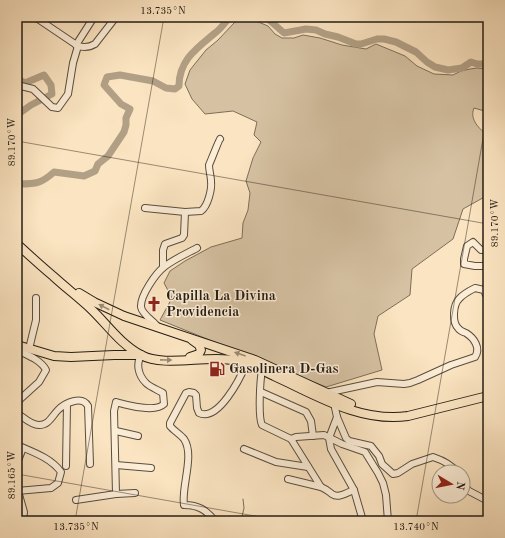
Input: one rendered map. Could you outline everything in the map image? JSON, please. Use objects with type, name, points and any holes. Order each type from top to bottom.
[{"type":"main road","points":[[17,238],[58,276],[88,299],[110,310],[158,328],[250,358],[361,408],[374,411],[394,412],[420,408],[488,391]]},
{"type":"main road","points":[[17,244],[90,308],[124,344],[141,355],[153,359],[223,359],[239,361],[334,403],[367,415],[400,417],[488,396]]},
{"type":"main road","points":[[111,330],[108,321],[112,317],[116,316],[171,332]]},
{"type":"main road","points":[[181,335],[199,345],[201,350],[199,354],[184,360]]},
{"type":"main road","points":[[111,355],[122,352],[124,344]]},
{"type":"main road","points":[[17,345],[54,356],[141,355]]},
{"type":"street","points":[[35,17],[77,46],[90,47],[95,44],[116,17]]},
{"type":"street","points":[[17,85],[33,89],[51,106],[58,108],[68,94],[77,46],[94,17]]},
{"type":"street","points":[[145,208],[185,212],[202,211],[205,207],[211,186],[209,166],[220,139]]},
{"type":"street","points":[[163,267],[163,250],[166,244],[182,238],[184,235],[185,212]]},
{"type":"street","points":[[488,250],[481,250],[473,242],[467,246],[464,264],[468,266],[488,266]]},
{"type":"street","points":[[158,328],[143,311],[141,307],[142,298],[163,267],[197,248]]},
{"type":"street","points":[[326,393],[377,382],[410,383],[475,356],[478,348],[472,338],[456,327],[454,321],[456,302],[459,298],[475,288],[484,290],[486,295],[488,295]]},
{"type":"street","points":[[29,349],[36,320],[36,298]]},
{"type":"street","points":[[17,350],[34,359],[44,366],[46,370],[39,382],[17,402]]},
{"type":"street","points":[[116,494],[116,431],[114,411],[116,402],[139,408],[160,407],[164,404],[163,393],[146,383],[140,373],[138,362],[141,355]]},
{"type":"street","points":[[215,521],[209,513],[200,507],[184,505],[183,498],[187,466],[186,444],[183,438],[170,426],[170,423],[186,393],[189,392],[196,395],[197,408],[199,413],[202,415],[210,414],[218,408],[232,390],[246,364]]},
{"type":"street","points":[[262,370],[260,419],[262,425],[291,439],[321,487]]},
{"type":"street","points":[[261,392],[306,412],[311,421],[312,436]]},
{"type":"street","points":[[17,413],[32,424],[46,424],[58,410],[67,404],[73,401],[83,400],[88,406],[90,464]]},
{"type":"street","points":[[334,403],[337,417],[346,438],[349,441],[372,446],[379,456],[382,464],[393,474],[398,473],[412,464],[433,457],[447,464]]},
{"type":"street","points":[[66,466],[67,404]]},
{"type":"street","points":[[337,417],[329,438],[331,449],[354,490],[363,521]]},
{"type":"street","points":[[116,431],[138,436]]},
{"type":"street","points":[[291,439],[296,437],[324,435],[365,452],[378,473],[382,483],[386,495],[388,521]]},
{"type":"street","points":[[17,463],[20,447],[44,457],[56,465],[61,472],[58,483],[51,488],[18,491],[24,512],[24,521]]},
{"type":"street","points":[[244,449],[276,462],[308,467]]},
{"type":"street","points":[[116,464],[151,468]]},
{"type":"street","points":[[288,479],[321,487],[333,495],[339,496],[354,490]]},
{"type":"street","points":[[471,492],[488,501]]},
{"type":"street","points":[[76,500],[116,494],[135,493]]},
{"type":"shaded area","points":[[245,19],[256,21],[268,26],[275,34],[282,38],[294,38],[303,35],[320,38],[342,45],[366,49],[376,44],[405,56],[417,66],[434,74],[453,75],[470,69],[488,69],[488,112],[474,108],[473,116],[476,124],[488,136],[488,195],[463,209],[453,239],[412,269],[410,295],[378,316],[374,334],[382,370],[326,387],[160,320],[172,298],[164,283],[170,271],[211,247],[242,238],[243,223],[248,210],[250,193],[246,181],[253,158],[261,142],[254,135],[257,122],[233,111],[205,114],[192,99],[185,84],[190,70],[206,50],[235,22]]},
{"type":"waterway","points":[[17,176],[20,184],[30,184],[42,181],[54,172],[84,176],[95,171],[98,164],[108,156],[124,132],[126,118],[130,109],[121,104],[104,85],[107,77],[120,75],[153,81],[166,88],[175,89],[179,86],[182,69],[190,55],[219,30],[230,17]]},
{"type":"waterway","points":[[264,17],[284,33],[306,29],[316,30],[356,44],[377,39],[396,42],[416,52],[435,67],[448,70],[462,68],[471,62],[477,64],[488,64]]},
{"type":"waterway","points":[[17,79],[25,83],[44,75],[51,85],[52,94],[31,105],[17,115]]},
{"type":"waterway","points":[[241,521],[244,508],[243,499]]},
{"type":"place","name":"Capilla La Divina Providencia","points":[[154,304]]},
{"type":"place","name":"Gasolinera D-Gas","points":[[217,369]]}]
